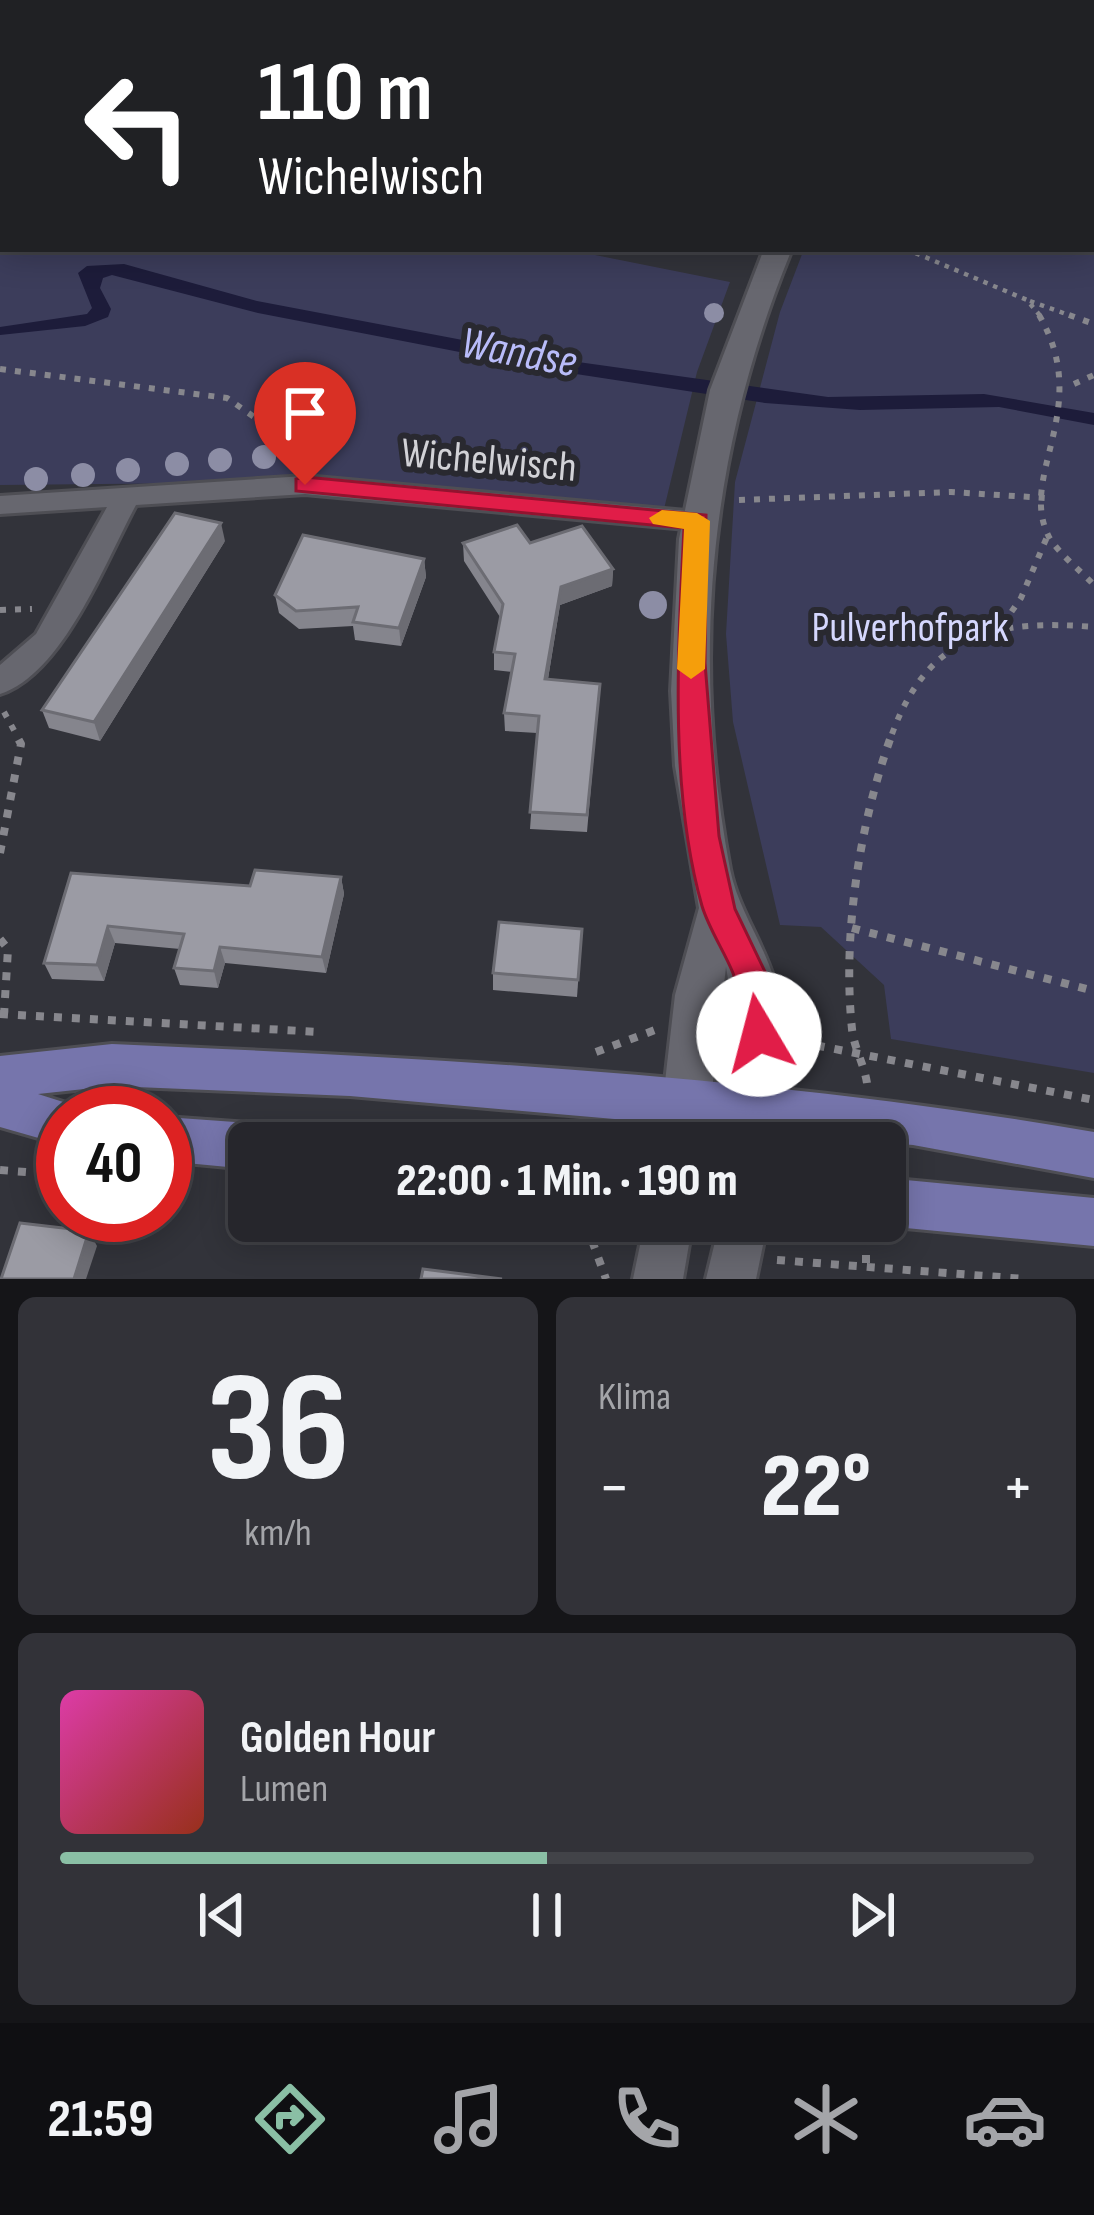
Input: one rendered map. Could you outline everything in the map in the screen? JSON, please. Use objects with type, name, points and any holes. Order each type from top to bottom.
[{"type":"main road","points":[[0,1077],[112,1065],[350,1075],[678,1122]]},
{"type":"main road","points":[[0,1105],[36,1115]]},
{"type":"main road","points":[[831,1122],[868,1120],[1094,1155]]},
{"type":"main road","points":[[192,1141],[228,1144]]},
{"type":"main road","points":[[906,1204],[1094,1222]]},
{"type":"street","points":[[756,1122],[759,1034],[752,978],[719,909],[704,836],[694,724],[698,511],[726,389],[753,301],[777,252]]},
{"type":"street","name":"Wichelwisch","points":[[0,505],[305,485],[698,511]]},
{"type":"street","points":[[0,682],[47,641],[129,493]]},
{"type":"street","points":[[685,1122],[693,1033],[719,909]]},
{"type":"street","points":[[658,1279],[665,1242]]},
{"type":"path","points":[[913,252],[1094,324]]},
{"type":"path","points":[[1003,624],[1021,598],[1048,535],[1046,498],[1074,384],[1055,334],[1027,300]]},
{"type":"path","points":[[0,369],[227,398],[277,433],[293,455],[305,485]]},
{"type":"path","points":[[1074,384],[1094,375]]},
{"type":"path","points":[[698,511],[951,492],[1046,498]]},
{"type":"path","points":[[1048,535],[1094,586]]},
{"type":"path","points":[[868,1120],[867,1073],[855,1052],[852,928],[874,778],[908,688],[936,657],[967,636],[1003,624],[1094,627]]},
{"type":"path","points":[[0,703],[21,743],[0,854]]},
{"type":"path","points":[[852,928],[1094,991]]},
{"type":"path","points":[[0,939],[8,949],[2,1014],[342,1034]]},
{"type":"path","points":[[584,1054],[621,1047],[647,1029],[693,1033]]},
{"type":"path","points":[[855,1052],[892,1064],[1094,1100]]},
{"type":"path","points":[[0,1170],[36,1173]]},
{"type":"path","points":[[596,1242],[606,1279]]},
{"type":"path","points":[[866,1242],[866,1267]]},
{"type":"path","points":[[737,1252],[1025,1279]]},
{"type":"green space","points":[[0,252],[580,252],[730,282],[697,372],[664,509],[323,482],[0,485]]},
{"type":"green space","name":"Pulverhofpark","points":[[803,252],[1094,252],[1094,1073],[891,1039],[884,985],[821,927],[780,925],[733,722],[726,634],[735,482],[780,312]]},
{"type":"water","name":"Wandse","points":[[124,264],[257,301],[578,362],[828,397],[984,394],[1094,413],[1094,425],[999,407],[860,410],[765,403],[563,372],[258,313],[112,275],[103,278],[100,288],[111,309],[108,317],[85,326],[0,335],[0,327],[87,314],[92,308],[78,273],[87,266]]},
{"type":"building","points":[[175,513],[221,523],[94,722],[42,710]]},
{"type":"building","points":[[517,525],[530,543],[582,526],[613,569],[561,587],[545,679],[600,684],[587,815],[530,812],[539,716],[504,713],[515,654],[494,652],[503,604],[463,543]]},
{"type":"building","points":[[303,535],[424,559],[399,628],[353,622],[358,607],[296,611],[275,595]]},
{"type":"building","points":[[255,870],[341,877],[322,957],[220,947],[214,971],[174,968],[184,934],[108,926],[97,965],[44,963],[71,873],[250,886]]},
{"type":"building","points":[[499,922],[582,929],[578,980],[493,973]]},
{"type":"building","points":[[20,1223],[36,1225],[36,1242],[86,1242],[74,1279],[1,1279]]},
{"type":"building","points":[[423,1269],[502,1279],[421,1279]]},
{"type":"slow traffic","points":[[662,518],[697,521],[691,669]]},
{"type":"route","points":[[305,485],[697,521],[691,663],[704,836],[719,909],[752,978],[759,1034]]}]
